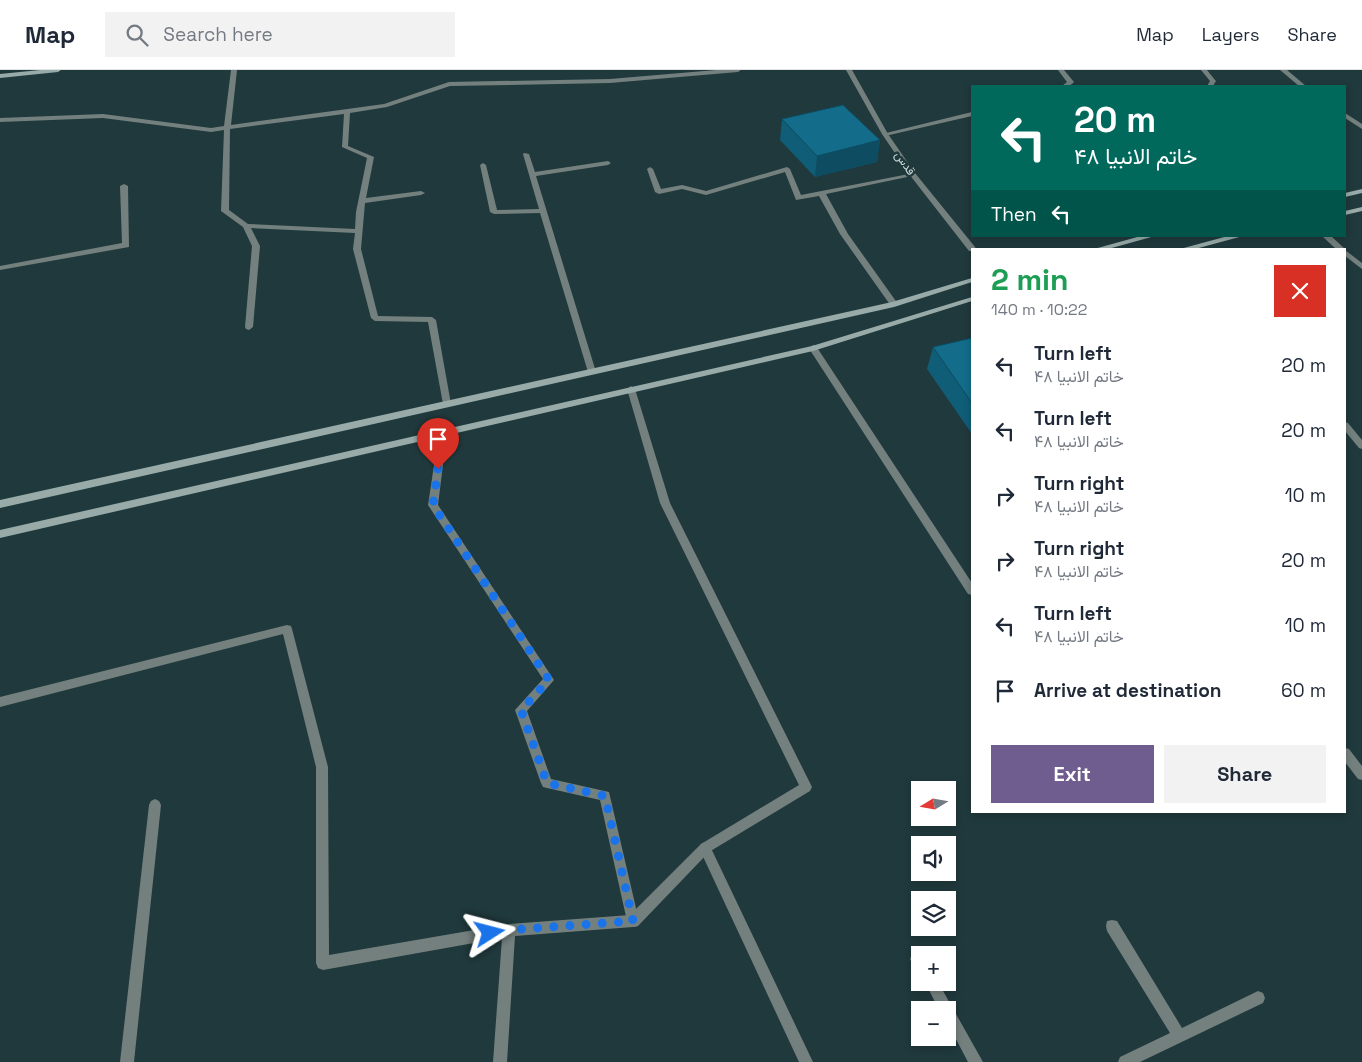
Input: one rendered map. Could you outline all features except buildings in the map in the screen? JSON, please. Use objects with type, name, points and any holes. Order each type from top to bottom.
[{"type":"main road","points":[[0,76],[58,70]]},
{"type":"main road","points":[[1346,195],[1362,191]]},
{"type":"main road","points":[[1346,213],[1362,209]]},
{"type":"main road","points":[[1102,248],[1147,237]]},
{"type":"main road","points":[[1188,248],[1235,237]]},
{"type":"main road","points":[[0,504],[894,304],[971,280]]},
{"type":"main road","points":[[0,534],[813,348],[971,299]]},
{"type":"street","points":[[234,70],[227,127],[225,210],[246,226],[256,246],[249,327]]},
{"type":"street","points":[[648,70],[651,77]]},
{"type":"street","points":[[0,120],[103,116],[211,130],[384,106],[449,84],[610,81],[738,70]]},
{"type":"street","name":"قدس","points":[[849,70],[885,134],[912,174],[971,248]]},
{"type":"street","points":[[1061,70],[1071,82],[1066,85]]},
{"type":"street","points":[[1204,70],[1213,81],[1211,85]]},
{"type":"street","points":[[1283,70],[1302,85]]},
{"type":"street","points":[[347,112],[345,148],[371,157],[362,200],[358,249],[375,318],[432,320],[447,404]]},
{"type":"street","points":[[885,134],[971,114]]},
{"type":"street","points":[[1346,116],[1362,127]]},
{"type":"street","points":[[526,154],[592,372]]},
{"type":"street","points":[[532,175],[608,163]]},
{"type":"street","points":[[483,165],[494,212],[544,211]]},
{"type":"street","points":[[650,169],[659,192],[682,187],[706,193],[787,169],[799,198],[912,174]]},
{"type":"street","points":[[0,268],[126,246],[124,186]]},
{"type":"street","points":[[362,200],[421,193]]},
{"type":"street","points":[[822,194],[844,234],[894,304]]},
{"type":"street","points":[[246,226],[358,231]]},
{"type":"street","points":[[1327,237],[1340,248]]},
{"type":"street","points":[[1346,253],[1362,266]]},
{"type":"street","points":[[813,348],[971,589]]},
{"type":"street","points":[[0,702],[287,629],[322,766],[323,963],[509,930],[633,921],[705,848],[806,787],[665,503],[631,389]]},
{"type":"street","points":[[1346,426],[1362,446]]},
{"type":"street","points":[[443,432],[433,505],[549,680],[521,710],[547,783],[605,796],[633,921]]},
{"type":"street","points":[[1346,754],[1362,775]]},
{"type":"street","points":[[127,1062],[155,805]]},
{"type":"street","points":[[705,848],[806,1062]]},
{"type":"street","points":[[1112,926],[1179,1036]]},
{"type":"street","points":[[500,1062],[509,930]]},
{"type":"street","points":[[1125,1062],[1258,998]]},
{"type":"street","points":[[956,1027],[976,1062]]},
{"type":"route","points":[[438,469],[433,505],[549,680],[521,710],[547,783],[605,796],[633,921],[490,933]]}]
